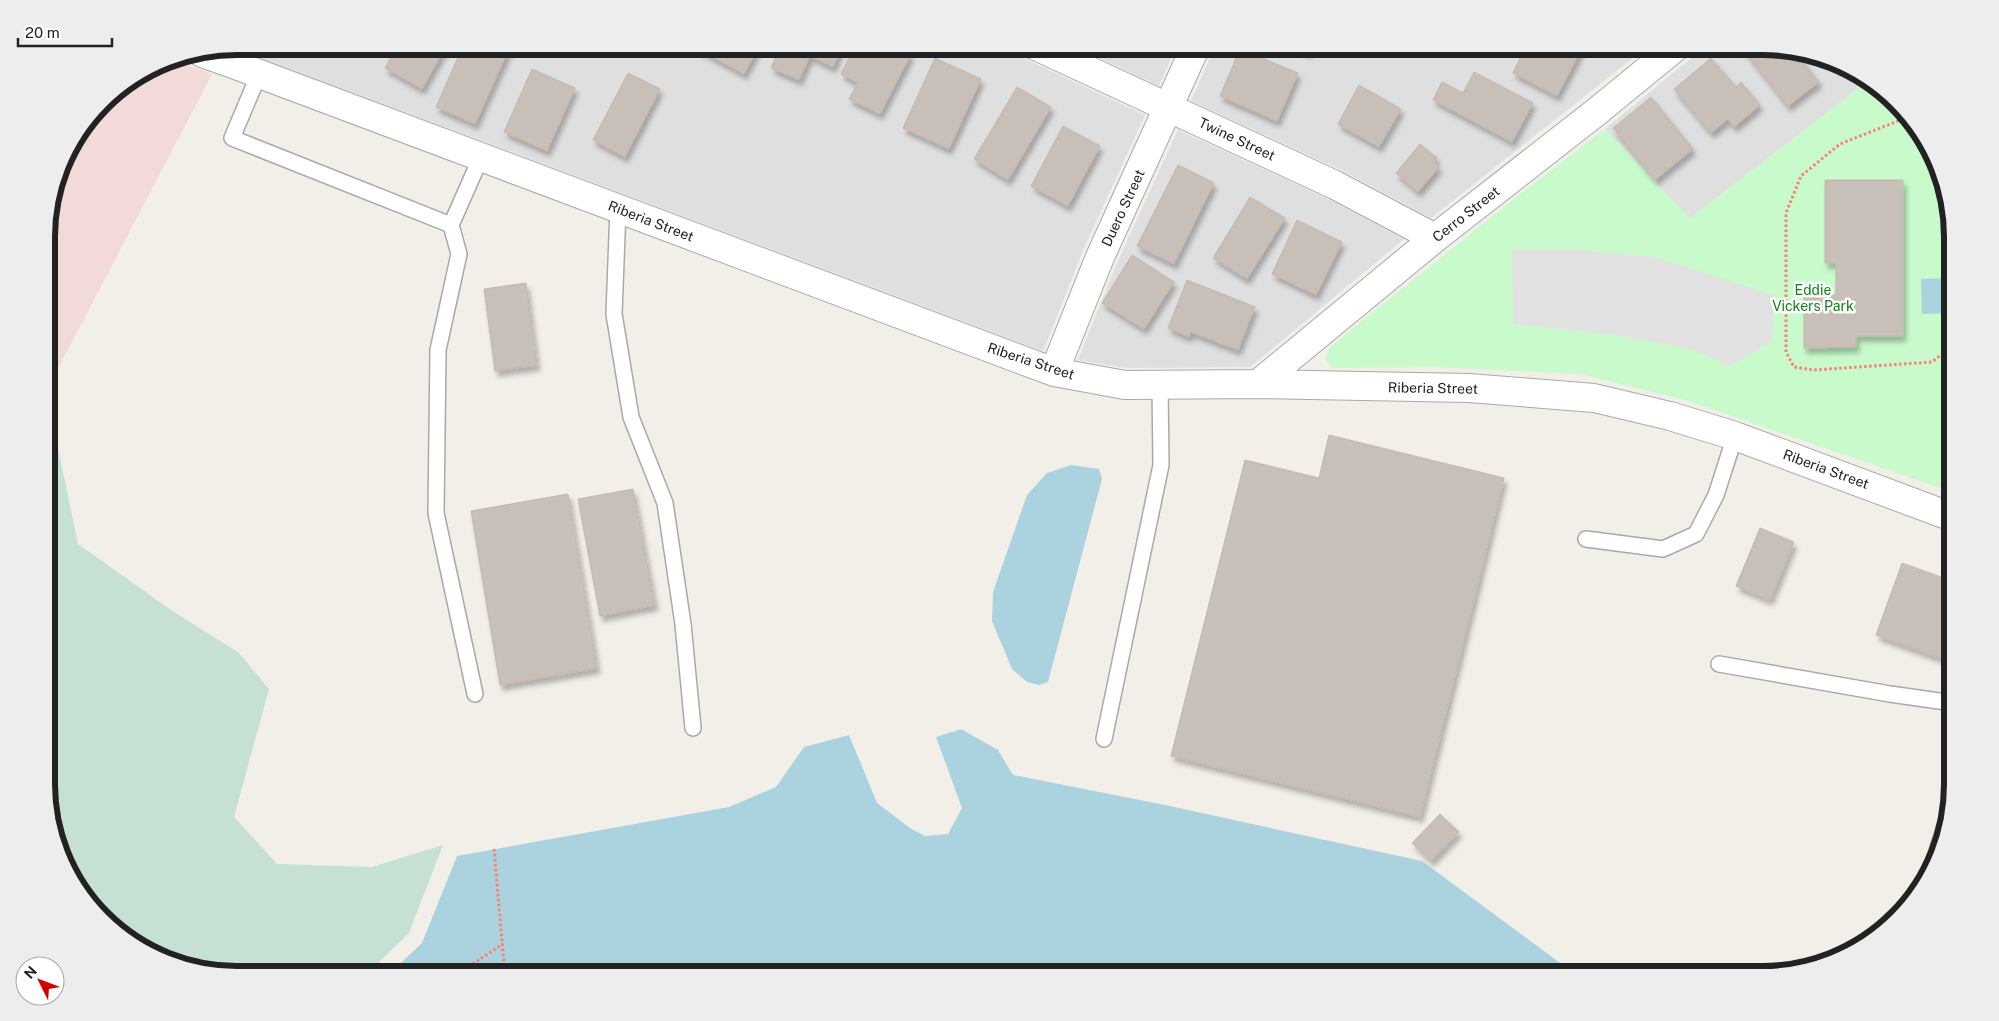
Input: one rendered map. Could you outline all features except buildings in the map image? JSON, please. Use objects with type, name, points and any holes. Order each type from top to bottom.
[{"type":"street","name":"Twine Street","points":[[1055,55],[1335,185],[1435,238]]},
{"type":"street","name":"Duero Street","points":[[1054,372],[1100,257],[1192,55]]},
{"type":"street","name":"Cerro Street","points":[[1258,384],[1435,238],[1666,55]]},
{"type":"street","name":"Riberia Street","points":[[222,56],[259,74],[1054,372],[1102,382],[1160,385],[1258,384],[1470,388],[1594,398],[1670,416],[1735,436],[1944,514]]},
{"type":"lane","points":[[259,74],[232,138],[451,225]]},
{"type":"lane","points":[[475,694],[436,513],[438,350],[459,254],[451,225],[480,157]]},
{"type":"lane","points":[[618,209],[614,314],[631,417],[666,503],[683,624],[693,728]]},
{"type":"lane","points":[[1104,739],[1161,465],[1160,385]]},
{"type":"lane","points":[[1586,539],[1663,549],[1696,534],[1716,495],[1735,436]]},
{"type":"lane","points":[[1719,664],[1944,702]]},
{"type":"path","points":[[1901,120],[1840,144],[1801,176],[1786,213],[1786,352],[1794,367],[1814,370],[1932,362],[1944,352]]},
{"type":"path","points":[[494,849],[504,966]]},
{"type":"path","points":[[470,966],[503,944]]},
{"type":"shaded area","points":[[253,55],[1016,55],[1145,115],[1084,248],[1043,351]]},
{"type":"shaded area","points":[[1093,55],[1172,55],[1159,86]]},
{"type":"shaded area","points":[[1211,55],[1637,55],[1431,218],[1341,170],[1191,101]]},
{"type":"shaded area","points":[[1695,55],[1774,55],[1809,61],[1832,69],[1862,85],[1690,218],[1605,129]]},
{"type":"shaded area","points":[[183,63],[212,74],[55,374],[55,225],[61,190],[79,146],[108,108],[146,79]]},
{"type":"shaded area","points":[[1178,130],[1330,200],[1404,239],[1250,367],[1124,368],[1078,360],[1116,265]]},
{"type":"shaded area","points":[[1512,250],[1582,250],[1654,257],[1774,295],[1772,341],[1730,366],[1694,350],[1622,336],[1513,324]]},
{"type":"green space","name":"Eddie Vickers Park","points":[[1862,85],[1891,108],[1920,146],[1930,167],[1938,190],[1944,225],[1944,489],[1688,401],[1580,374],[1434,367],[1334,368],[1325,359],[1330,347],[1519,195],[1605,129],[1690,218]]},
{"type":"green space","points":[[55,427],[78,544],[171,610],[239,653],[269,689],[234,817],[277,864],[372,867],[443,845],[409,933],[375,966],[225,966],[190,960],[146,942],[126,928],[100,904],[79,875],[61,831],[55,796]]},
{"type":"water","points":[[1944,278],[1944,313],[1922,314],[1921,279]]},
{"type":"water","points":[[1071,465],[1099,469],[1102,479],[1048,682],[1039,685],[1027,682],[1012,669],[992,621],[993,592],[1027,495],[1047,473]]},
{"type":"water","points":[[961,729],[998,750],[1013,775],[1165,805],[1422,861],[1564,966],[398,966],[422,943],[457,856],[729,807],[776,787],[804,747],[849,735],[877,803],[910,828],[925,836],[948,834],[962,808],[936,737]]}]
